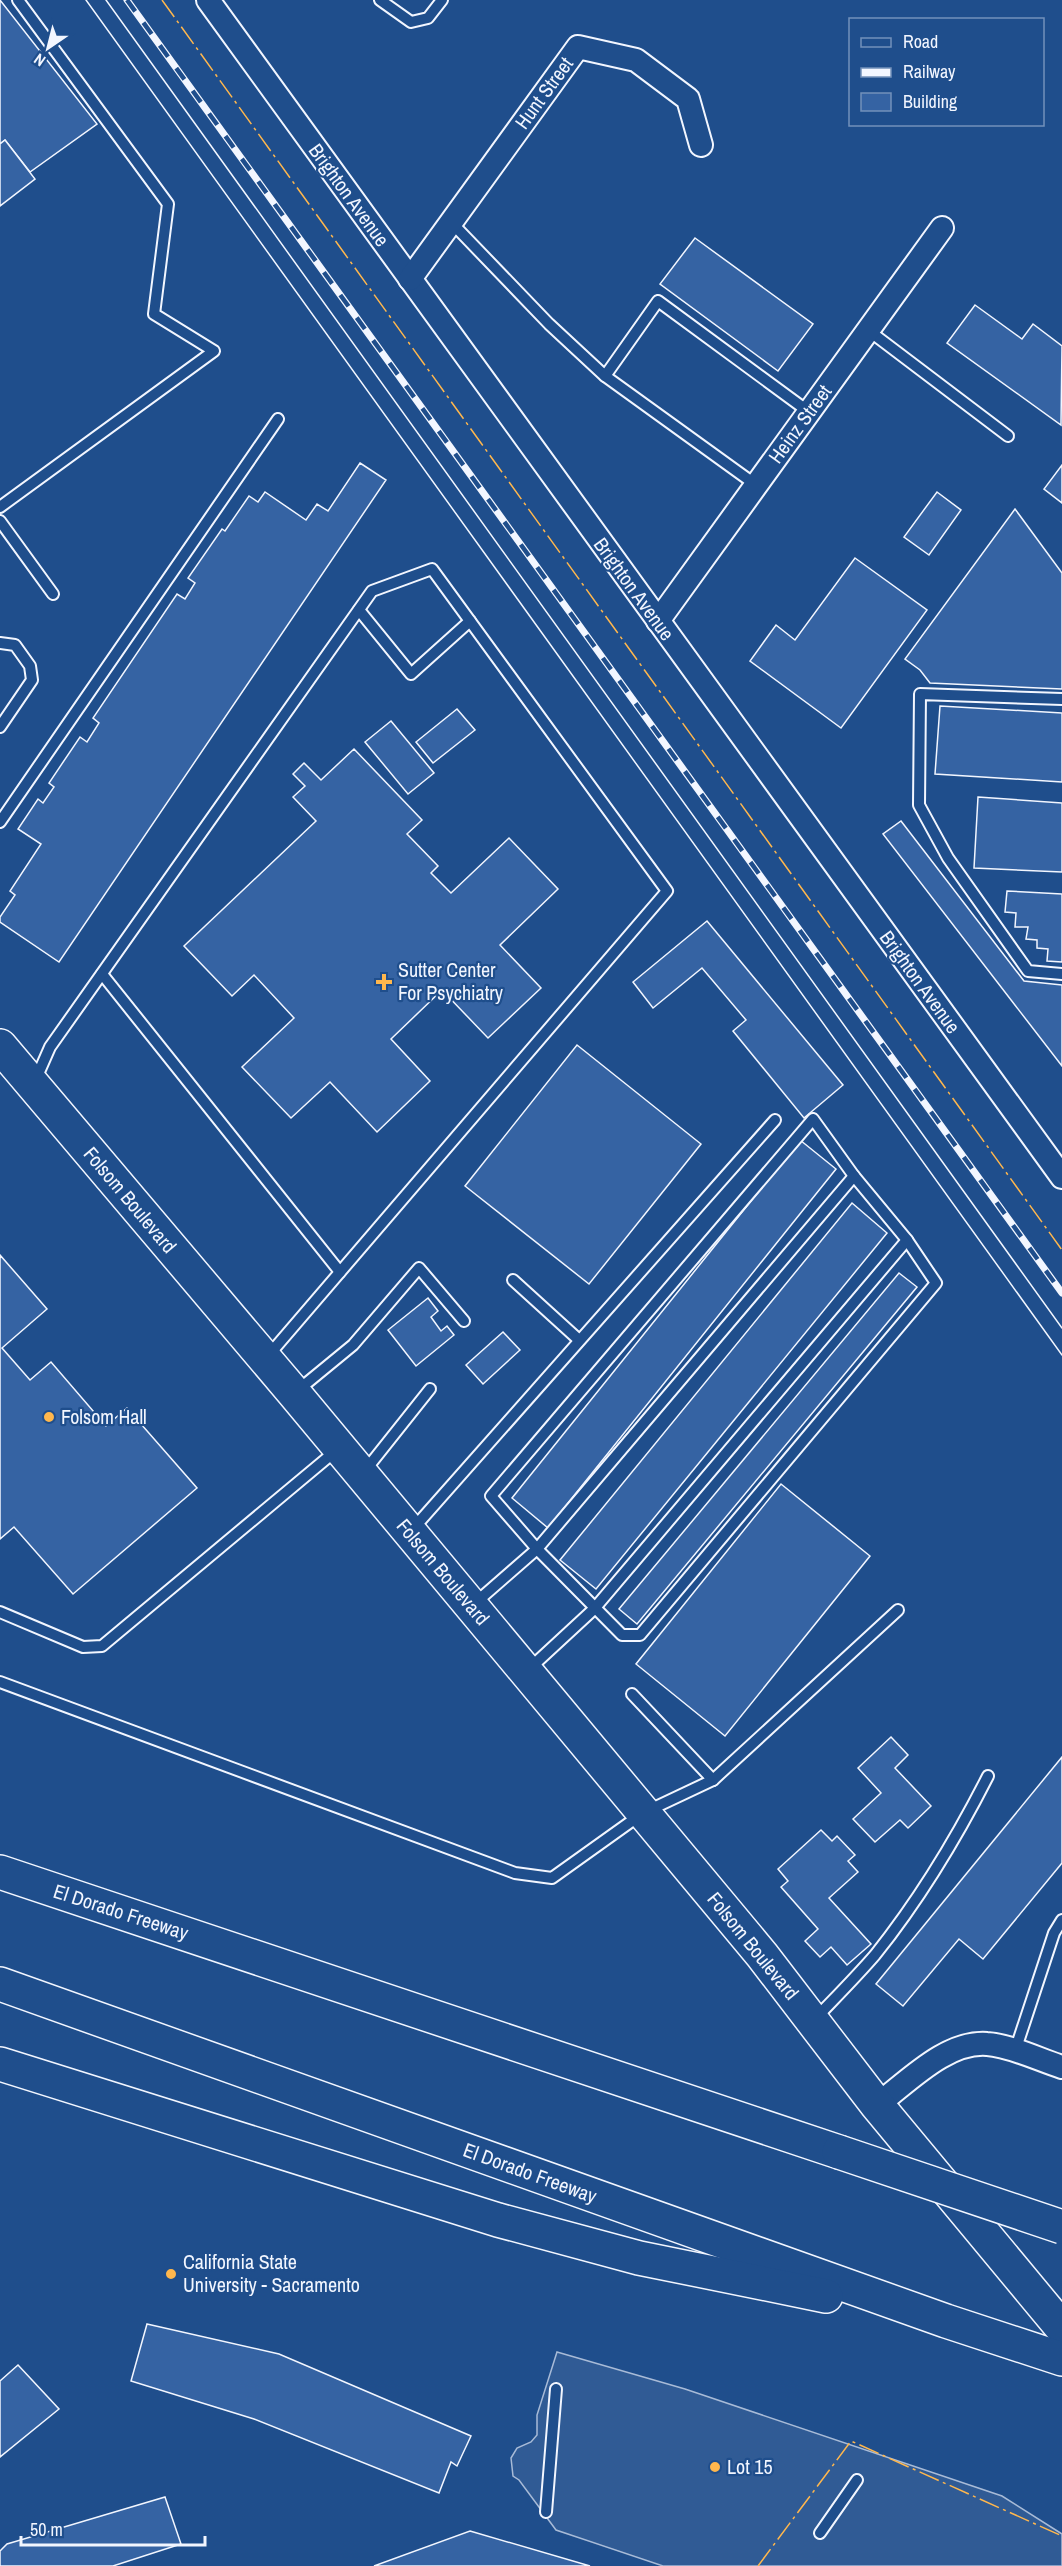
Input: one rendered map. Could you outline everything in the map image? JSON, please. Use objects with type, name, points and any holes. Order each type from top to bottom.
[{"type":"main road","name":"Folsom Boulevard","points":[[0,1046],[294,1393],[762,1955],[877,2105],[1062,2328]]},
{"type":"main road","points":[[0,1861],[82,1899]]},
{"type":"main road","name":"El Dorado Freeway","points":[[0,1872],[1062,2227]]},
{"type":"main road","name":"El Dorado Freeway","points":[[0,1984],[946,2321],[1062,2359]]},
{"type":"main road","points":[[0,2064],[498,2220],[639,2258],[946,2321]]},
{"type":"street","name":"Brighton Avenue","points":[[208,0],[1062,1177]]},
{"type":"street","name":"Hunt Street","points":[[410,279],[578,47],[636,60],[688,99],[700,145]]},
{"type":"street","name":"Heinz Street","points":[[658,621],[942,228]]},
{"type":"street","points":[[877,2105],[949,2050],[970,2044],[989,2044],[1062,2067]]},
{"type":"lane","points":[[0,507],[214,351],[154,314],[168,204],[18,0]]},
{"type":"lane","points":[[380,0],[411,22],[428,18],[442,0]]},
{"type":"lane","points":[[451,222],[549,324],[605,376],[756,485]]},
{"type":"lane","points":[[605,376],[658,301],[809,412]]},
{"type":"lane","points":[[868,330],[1008,436]]},
{"type":"lane","points":[[0,822],[278,419]]},
{"type":"lane","points":[[0,521],[53,594]]},
{"type":"lane","points":[[33,1086],[50,1047],[372,591],[432,569],[667,891],[265,1359]]},
{"type":"lane","points":[[359,610],[411,674],[470,621]]},
{"type":"lane","points":[[0,643],[15,645],[30,666],[32,680],[0,727]]},
{"type":"lane","points":[[1062,699],[920,694],[919,805],[948,858],[1028,971],[1062,974]]},
{"type":"lane","points":[[102,974],[340,1272]]},
{"type":"lane","points":[[813,1119],[854,1176],[907,1240],[936,1283],[640,1635],[622,1635],[594,1609],[491,1496],[813,1119]]},
{"type":"lane","points":[[410,1532],[775,1120]]},
{"type":"lane","points":[[471,1606],[537,1549],[854,1176]]},
{"type":"lane","points":[[526,1672],[594,1609],[907,1240]]},
{"type":"lane","points":[[294,1393],[353,1345],[418,1268],[464,1321]]},
{"type":"lane","points":[[513,1280],[579,1340]]},
{"type":"lane","points":[[362,1475],[430,1389]]},
{"type":"lane","points":[[0,1612],[83,1647],[102,1646],[339,1448]]},
{"type":"lane","points":[[0,1682],[515,1873],[552,1878],[643,1813],[713,1780],[898,1610]]},
{"type":"lane","points":[[632,1694],[713,1780]]},
{"type":"lane","points":[[813,2021],[873,1957],[907,1913],[966,1819],[988,1776]]},
{"type":"lane","points":[[1015,2052],[1054,1934],[1062,1920]]},
{"type":"lane","points":[[546,2512],[556,2389]]},
{"type":"lane","points":[[820,2533],[857,2480]]},
{"type":"shaded area","name":"Lot 15","points":[[557,2352],[685,2389],[1002,2496],[1062,2534],[1062,2566],[663,2566],[556,2530],[519,2480],[513,2476],[511,2458],[517,2448],[531,2442],[537,2435],[537,2415]]},
{"type":"building","points":[[0,0],[97,124],[30,172],[5,140],[0,144]]},
{"type":"building","points":[[5,140],[35,179],[0,206],[0,144]]},
{"type":"building","points":[[695,238],[813,324],[778,371],[660,284]]},
{"type":"building","points":[[975,305],[1022,339],[1033,324],[1062,346],[1061,425],[947,343]]},
{"type":"building","points":[[360,463],[386,480],[59,962],[0,922],[0,917],[15,895],[10,891],[41,844],[18,829],[38,799],[43,803],[54,787],[49,783],[80,737],[87,742],[99,723],[93,718],[177,594],[185,599],[195,583],[188,578],[222,529],[225,531],[249,496],[258,502],[265,492],[306,520],[317,504],[328,511]]},
{"type":"building","points":[[1062,465],[1062,503],[1044,489]]},
{"type":"building","points":[[937,492],[961,510],[929,555],[904,537]]},
{"type":"building","points":[[1015,509],[1062,573],[1062,689],[930,683],[920,670],[905,659]]},
{"type":"building","points":[[855,558],[927,610],[841,728],[750,661],[776,625],[795,640]]},
{"type":"building","points":[[940,706],[1062,713],[1062,782],[935,774]]},
{"type":"building","points":[[457,709],[475,730],[433,763],[416,742]]},
{"type":"building","points":[[391,721],[434,773],[408,794],[365,742]]},
{"type":"building","points":[[354,749],[422,820],[407,834],[438,866],[431,873],[451,893],[509,838],[558,889],[500,945],[541,988],[488,1038],[442,990],[391,1039],[430,1081],[377,1132],[330,1082],[291,1118],[242,1067],[294,1018],[254,975],[232,996],[184,946],[316,821],[293,797],[305,786],[293,774],[304,763],[321,780]]},
{"type":"building","points":[[978,797],[1062,803],[1062,872],[974,868]]},
{"type":"building","points":[[901,821],[1024,981],[1062,985],[1062,1066],[883,834]]},
{"type":"building","points":[[1007,891],[1062,894],[1062,962],[1047,961],[1048,949],[1037,948],[1037,940],[1026,939],[1028,927],[1015,927],[1016,913],[1005,912]]},
{"type":"building","points":[[707,921],[843,1085],[804,1118],[733,1031],[746,1020],[702,968],[653,1008],[633,982]]},
{"type":"building","points":[[577,1045],[701,1144],[589,1284],[465,1186]]},
{"type":"building","points":[[800,1140],[836,1169],[548,1528],[512,1498]]},
{"type":"building","points":[[852,1203],[887,1233],[596,1589],[560,1560]]},
{"type":"building","name":"Folsom Hall","points":[[0,1255],[47,1309],[2,1348],[30,1380],[51,1362],[106,1426],[127,1408],[197,1488],[73,1594],[14,1527],[0,1539]]},
{"type":"building","points":[[899,1273],[917,1287],[637,1624],[619,1609]]},
{"type":"building","points":[[428,1298],[438,1311],[431,1317],[441,1331],[447,1326],[454,1335],[416,1366],[388,1330]]},
{"type":"building","points":[[503,1332],[520,1350],[483,1384],[466,1365]]},
{"type":"building","points":[[781,1484],[870,1556],[725,1736],[636,1664]]},
{"type":"building","points":[[891,1737],[908,1755],[895,1768],[931,1806],[908,1828],[900,1820],[875,1842],[853,1819],[881,1793],[858,1768]]},
{"type":"building","points":[[1062,1757],[1062,1863],[983,1959],[959,1939],[903,2006],[876,1984]]},
{"type":"building","points":[[821,1830],[832,1841],[837,1836],[855,1855],[848,1861],[858,1872],[829,1898],[871,1944],[847,1965],[831,1947],[820,1957],[805,1941],[818,1929],[781,1887],[788,1881],[778,1869]]},
{"type":"building","points":[[147,2324],[279,2354],[471,2436],[457,2466],[451,2462],[439,2493],[254,2419],[131,2381]]},
{"type":"building","points":[[18,2365],[59,2409],[0,2457],[0,2381]]},
{"type":"building","points":[[165,2497],[181,2544],[113,2566],[0,2566],[0,2551],[7,2544]]},
{"type":"building","points":[[470,2531],[590,2566],[374,2566]]},
{"type":"tram line","points":[[86,0],[1062,1355]]},
{"type":"tram line","points":[[106,0],[1062,1328]]},
{"type":"railway","points":[[127,0],[1062,1293]]},
{"type":"power","points":[[162,0],[1062,1250]]},
{"type":"power","points":[[758,2566],[851,2441],[1062,2536]]},
{"type":"place","name":"Sutter Center For Psychiatry","points":[[384,982]]},
{"type":"place","name":"Folsom Hall","points":[[49,1417]]},
{"type":"place","name":"California State University - Sacramento","points":[[171,2274]]},
{"type":"place","name":"Lot 15","points":[[715,2467]]}]
